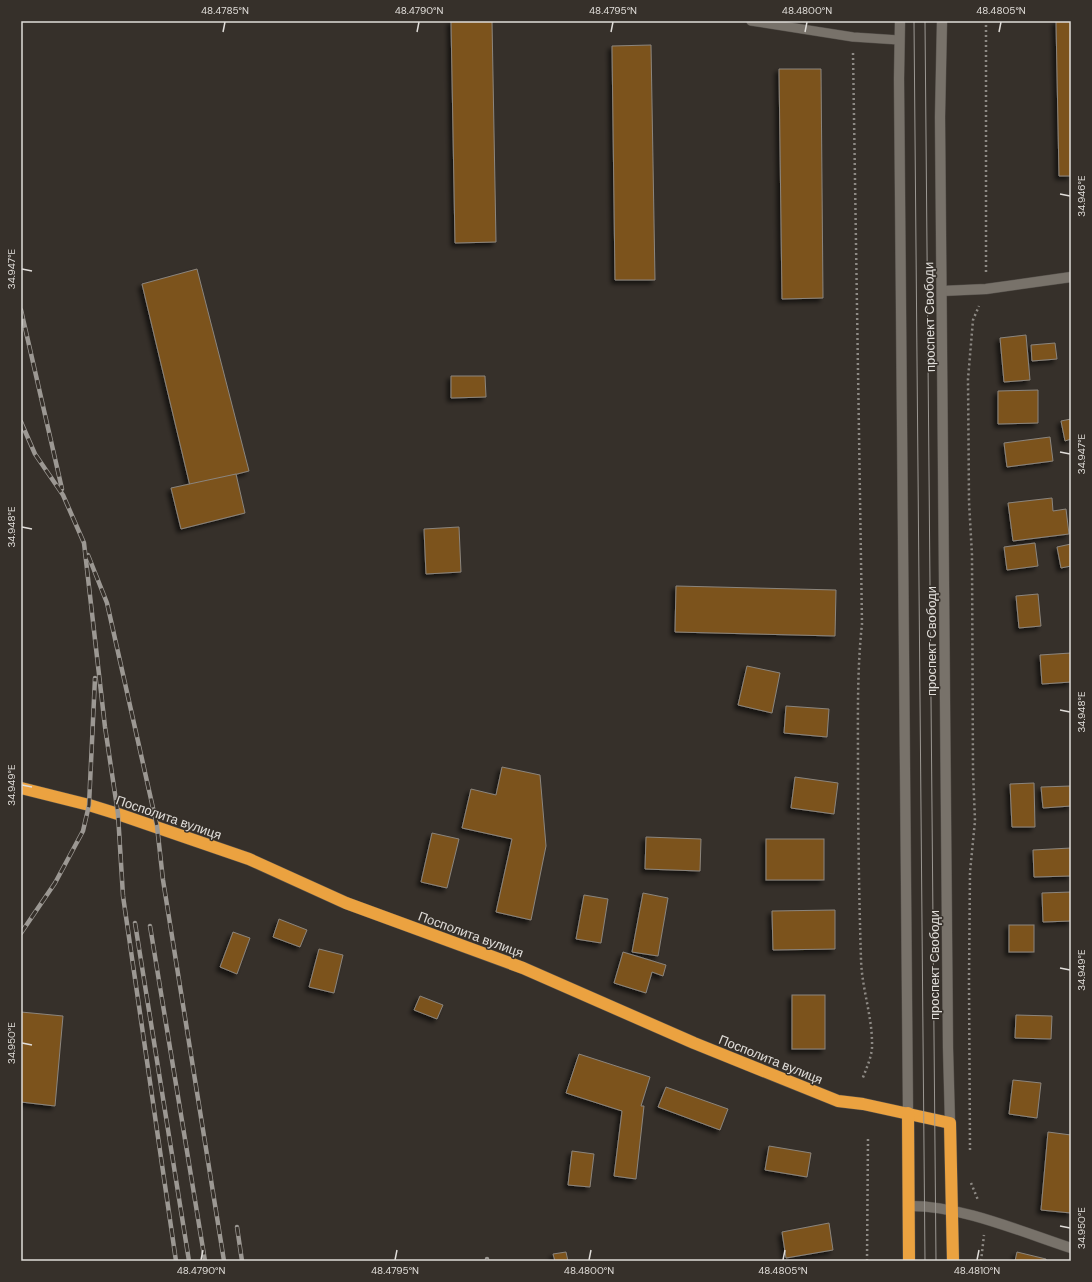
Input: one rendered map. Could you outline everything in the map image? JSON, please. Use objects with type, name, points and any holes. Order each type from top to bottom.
[{"type":"highway","name":"Посполита вулиця","points":[[21,788],[118,814],[249,859],[346,903],[523,968],[694,1043],[838,1101],[908,1113],[950,1123]]},
{"type":"highway","name":"проспект Свободи","points":[[908,1113],[909,1261]]},
{"type":"highway","name":"проспект Свободи","points":[[950,1123],[953,1261]]},
{"type":"main road","name":"проспект Свободи","points":[[900,21],[908,1113]]},
{"type":"main road","name":"проспект Свободи","points":[[942,21],[940,117],[950,1123]]},
{"type":"main road","points":[[942,292],[986,289],[1071,277]]},
{"type":"main road","points":[[908,1206],[924,1206],[952,1211],[986,1220],[1071,1248]]},
{"type":"lane","points":[[751,21],[852,38],[899,40]]},
{"type":"path","points":[[970,1154],[968,980],[970,872],[975,821],[973,771],[972,563],[969,502],[968,379],[973,320],[986,289],[986,21]]},
{"type":"path","points":[[852,38],[862,624],[858,660],[859,892],[861,976],[871,1029],[872,1048],[870,1061],[862,1080]]},
{"type":"path","points":[[867,1261],[868,1138]]},
{"type":"path","points":[[971,1177],[971,1184],[986,1220],[981,1261]]},
{"type":"building","points":[[451,21],[492,21],[496,242],[455,243]]},
{"type":"building","points":[[1056,21],[1071,21],[1071,176],[1059,176]]},
{"type":"building","points":[[651,45],[655,280],[615,280],[612,46]]},
{"type":"building","points":[[779,69],[821,69],[823,298],[782,299]]},
{"type":"building","points":[[197,269],[249,471],[190,486],[142,284]]},
{"type":"building","points":[[1026,335],[1030,380],[1004,382],[1000,338]]},
{"type":"building","points":[[1055,343],[1057,359],[1032,361],[1031,345]]},
{"type":"building","points":[[451,376],[485,376],[486,397],[451,398]]},
{"type":"building","points":[[1038,390],[1038,423],[998,424],[998,391]]},
{"type":"building","points":[[1071,419],[1071,439],[1065,441],[1061,421]]},
{"type":"building","points":[[1050,437],[1053,461],[1007,467],[1004,443]]},
{"type":"building","points":[[236,474],[245,513],[181,529],[171,488]]},
{"type":"building","points":[[1052,498],[1053,511],[1066,509],[1069,534],[1013,541],[1008,503]]},
{"type":"building","points":[[459,527],[461,572],[426,574],[424,529]]},
{"type":"building","points":[[1035,543],[1038,566],[1007,570],[1004,547]]},
{"type":"building","points":[[1071,544],[1071,566],[1061,568],[1057,547]]},
{"type":"building","points":[[676,586],[836,590],[835,636],[675,632]]},
{"type":"building","points":[[1038,594],[1041,626],[1019,628],[1016,596]]},
{"type":"building","points":[[1071,653],[1071,682],[1042,684],[1040,655]]},
{"type":"building","points":[[747,666],[780,673],[772,713],[738,705]]},
{"type":"building","points":[[786,706],[829,709],[827,737],[784,733]]},
{"type":"building","points":[[502,767],[540,775],[546,846],[531,920],[496,912],[512,839],[462,828],[471,789],[496,795]]},
{"type":"building","points":[[795,777],[838,783],[834,814],[791,808]]},
{"type":"building","points":[[1034,783],[1035,827],[1012,827],[1010,784]]},
{"type":"building","points":[[1071,786],[1071,806],[1043,808],[1041,787]]},
{"type":"building","points":[[432,833],[459,839],[447,888],[421,882]]},
{"type":"building","points":[[646,837],[701,839],[700,871],[645,869]]},
{"type":"building","points":[[766,839],[824,839],[824,880],[766,880]]},
{"type":"building","points":[[1071,848],[1071,876],[1034,877],[1033,850]]},
{"type":"building","points":[[1071,892],[1071,921],[1043,922],[1042,893]]},
{"type":"building","points":[[643,893],[668,898],[658,956],[632,952]]},
{"type":"building","points":[[584,895],[608,899],[601,943],[576,939]]},
{"type":"building","points":[[835,910],[835,949],[773,950],[772,911]]},
{"type":"building","points":[[279,919],[307,930],[300,947],[273,937]]},
{"type":"building","points":[[1009,925],[1034,925],[1034,952],[1009,952]]},
{"type":"building","points":[[233,932],[250,938],[237,974],[220,967]]},
{"type":"building","points":[[319,949],[343,955],[334,993],[309,987]]},
{"type":"building","points":[[623,952],[666,965],[663,976],[652,972],[646,993],[614,983]]},
{"type":"building","points":[[792,995],[825,995],[825,1049],[792,1049]]},
{"type":"building","points":[[420,996],[443,1005],[437,1019],[414,1010]]},
{"type":"building","points":[[21,1012],[63,1016],[55,1106],[21,1102]]},
{"type":"building","points":[[1016,1015],[1052,1016],[1051,1039],[1015,1038]]},
{"type":"building","points":[[579,1054],[650,1077],[641,1106],[644,1106],[636,1179],[614,1176],[622,1111],[566,1093]]},
{"type":"building","points":[[1013,1080],[1041,1083],[1037,1118],[1009,1114]]},
{"type":"building","points":[[666,1087],[728,1109],[720,1130],[658,1107]]},
{"type":"building","points":[[1048,1132],[1071,1135],[1071,1213],[1041,1210]]},
{"type":"building","points":[[769,1146],[811,1153],[807,1177],[765,1170]]},
{"type":"building","points":[[572,1151],[594,1154],[590,1187],[568,1185]]},
{"type":"building","points":[[829,1223],[833,1250],[786,1258],[782,1232]]},
{"type":"building","points":[[566,1252],[568,1261],[555,1261],[553,1254]]},
{"type":"building","points":[[1017,1252],[1046,1259],[1046,1261],[1015,1261]]},
{"type":"tram line","points":[[914,21],[925,1261]]},
{"type":"tram line","points":[[925,21],[936,1261]]},
{"type":"railway","points":[[21,310],[62,489]]},
{"type":"railway","points":[[21,422],[35,454],[63,495],[84,543],[105,727],[118,814],[123,896],[176,1261]]},
{"type":"railway","points":[[88,555],[107,603],[157,826],[163,880],[224,1261]]},
{"type":"railway","points":[[21,933],[55,883],[83,831],[89,805],[95,678]]},
{"type":"railway","points":[[135,923],[189,1261]]},
{"type":"railway","points":[[150,926],[205,1261]]},
{"type":"railway","points":[[237,1227],[242,1261]]}]
